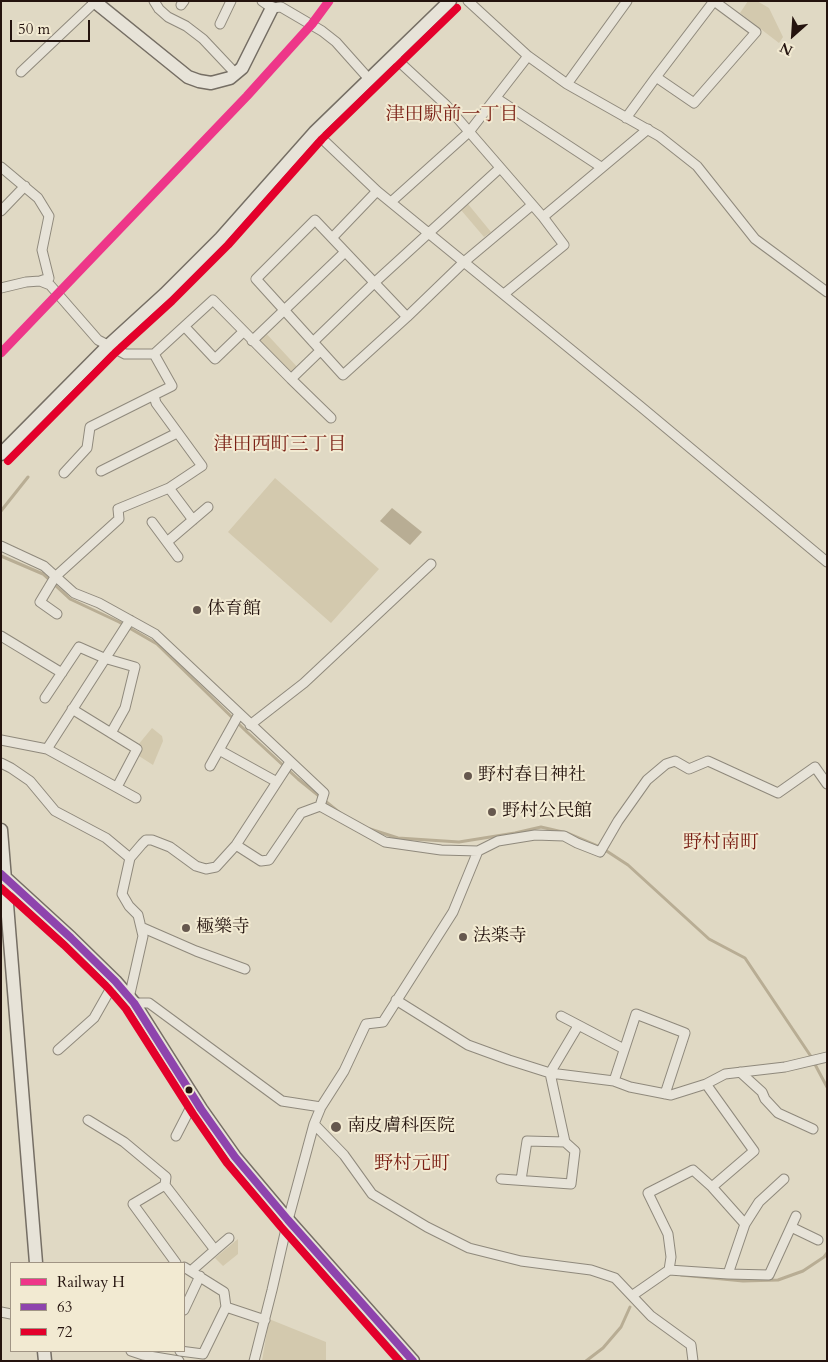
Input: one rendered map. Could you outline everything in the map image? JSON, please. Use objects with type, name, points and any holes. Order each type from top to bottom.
[{"type":"street","points":[[154,1],[159,9],[168,17],[186,26],[203,40],[236,74]]},
{"type":"street","points":[[220,24],[231,1]]},
{"type":"street","points":[[1,454],[108,346],[165,294],[221,238],[315,132],[450,1]]},
{"type":"street","points":[[468,1],[528,56],[567,84],[659,136],[696,166],[755,238],[827,292]]},
{"type":"street","points":[[567,84],[627,1]]},
{"type":"street","points":[[626,118],[656,77],[714,1],[756,32],[694,103],[656,77]]},
{"type":"street","points":[[21,72],[95,2],[188,77],[211,83],[221,82],[236,74],[242,68],[267,4],[281,7],[322,31],[336,42],[369,79]]},
{"type":"street","points":[[391,202],[469,132],[528,56]]},
{"type":"street","points":[[394,57],[446,105],[543,217],[564,245],[504,294]]},
{"type":"street","points":[[496,98],[601,167]]},
{"type":"street","points":[[543,217],[648,130]]},
{"type":"street","points":[[315,132],[377,191],[827,562]]},
{"type":"street","points":[[1,167],[38,198],[48,216],[42,250],[49,278],[1,288]]},
{"type":"street","points":[[313,342],[374,283],[500,168]]},
{"type":"street","points":[[1,211],[25,186]]},
{"type":"street","points":[[332,238],[377,191]]},
{"type":"street","points":[[406,317],[315,220],[256,279],[343,375],[406,317],[464,262],[532,205]]},
{"type":"street","points":[[252,341],[345,252]]},
{"type":"street","points":[[40,281],[50,285],[55,290],[98,340],[125,354],[154,354],[213,300],[331,418]]},
{"type":"street","points":[[185,326],[215,359],[243,332]]},
{"type":"street","points":[[291,378],[320,351]]},
{"type":"street","points":[[64,473],[86,448],[90,427],[172,386],[154,354]]},
{"type":"street","points":[[57,614],[40,602],[52,582],[119,519],[118,509],[170,488],[202,466],[156,403],[154,395]]},
{"type":"street","points":[[101,470],[177,433]]},
{"type":"street","points":[[170,488],[193,520]]},
{"type":"street","points":[[166,542],[208,507]]},
{"type":"street","points":[[152,522],[178,557]]},
{"type":"street","points":[[1,546],[44,566],[52,582],[99,603],[129,622],[155,634],[236,719],[250,725],[288,766],[324,793],[322,802],[301,813],[269,860],[261,861],[236,845]]},
{"type":"street","points":[[250,725],[304,683],[431,564]]},
{"type":"street","points":[[47,749],[129,622]]},
{"type":"street","points":[[1,636],[62,673]]},
{"type":"street","points":[[45,698],[79,646],[104,658],[135,667],[125,708],[111,733]]},
{"type":"street","points":[[72,709],[137,749],[117,787]]},
{"type":"street","points":[[210,766],[236,719]]},
{"type":"street","points":[[1,740],[47,749],[136,798]]},
{"type":"street","points":[[219,750],[277,782]]},
{"type":"street","points":[[322,802],[386,842],[441,850],[478,851],[498,841],[535,835],[564,836],[600,852],[633,798],[647,780],[666,764],[675,761],[689,769],[708,761],[778,793],[815,768],[827,784]]},
{"type":"street","points":[[1,763],[12,768],[30,781],[55,811],[106,838],[130,858]]},
{"type":"street","points":[[132,1001],[143,936],[138,915],[129,906],[122,894],[130,858],[146,840],[152,840],[170,847],[196,866],[212,869],[216,867],[236,845],[288,766]]},
{"type":"street","points":[[1,830],[3,875],[36,1262]]},
{"type":"street","points":[[254,1361],[288,1220],[314,1124],[321,1107],[344,1071],[366,1024],[383,1022],[453,912],[478,851]]},
{"type":"street","points":[[3,875],[71,938],[115,981],[132,1001],[195,1100],[236,1157],[288,1220],[413,1361]]},
{"type":"street","points":[[141,927],[196,951],[245,969]]},
{"type":"street","points":[[58,1050],[94,1018],[115,981]]},
{"type":"street","points":[[396,1000],[468,1045],[550,1073],[614,1081],[630,1087],[671,1095],[706,1084],[724,1074],[785,1067],[824,1058]]},
{"type":"street","points":[[132,1001],[149,1003],[282,1101],[321,1107]]},
{"type":"street","points":[[614,1081],[636,1014],[685,1033],[666,1094]]},
{"type":"street","points":[[561,1016],[624,1049]]},
{"type":"street","points":[[501,1178],[571,1184],[575,1151],[565,1142],[550,1073],[578,1026]]},
{"type":"street","points":[[740,1072],[762,1092],[765,1099],[778,1113],[813,1129]]},
{"type":"street","points":[[706,1084],[754,1151],[712,1187]]},
{"type":"street","points":[[176,1136],[195,1100]]},
{"type":"street","points":[[88,1120],[131,1148],[166,1177],[165,1185],[215,1250]]},
{"type":"street","points":[[314,1124],[344,1155],[372,1194],[427,1227],[469,1248],[521,1261],[591,1270],[615,1278],[651,1316],[691,1345],[693,1361]]},
{"type":"street","points":[[522,1180],[526,1141],[565,1142]]},
{"type":"street","points":[[669,1270],[671,1256],[668,1234],[648,1193],[693,1170],[712,1187],[746,1224]]},
{"type":"street","points":[[728,1274],[746,1224],[759,1202],[784,1179]]},
{"type":"street","points":[[165,1185],[134,1204],[175,1262]]},
{"type":"street","points":[[633,1295],[669,1270],[728,1274],[769,1274],[796,1216]]},
{"type":"street","points":[[791,1227],[818,1240]]},
{"type":"street","points":[[185,1352],[203,1354],[226,1306],[224,1292],[187,1269],[215,1250],[228,1238]]},
{"type":"street","points":[[185,1308],[200,1276]]},
{"type":"street","points":[[226,1306],[265,1320]]},
{"type":"street","points":[[134,1352],[179,1361]]},
{"type":"shaded area","points":[[748,1],[757,1],[769,8],[783,37],[779,43],[740,13]]},
{"type":"shaded area","points":[[468,204],[491,232],[484,237],[461,210]]},
{"type":"shaded area","points":[[263,330],[300,370],[291,379],[252,341]]},
{"type":"shaded area","points":[[275,478],[379,569],[331,623],[228,532]]},
{"type":"shaded area","points":[[392,508],[422,532],[410,545],[380,521]]},
{"type":"shaded area","points":[[152,728],[162,736],[163,741],[153,765],[139,756],[142,749],[138,745]]},
{"type":"shaded area","points":[[238,1239],[238,1254],[223,1266],[215,1258]]},
{"type":"shaded area","points":[[269,1319],[326,1342],[326,1361],[262,1361]]},
{"type":"waterway","points":[[1,511],[28,477]]},
{"type":"waterway","points":[[1,556],[43,574],[70,599],[119,622],[157,644],[247,732],[298,779],[340,813]]},
{"type":"waterway","points":[[370,829],[398,838],[459,842],[541,827],[567,833],[602,848],[628,865],[709,939],[745,958],[810,1055],[827,1087]]},
{"type":"waterway","points":[[681,1275],[743,1281],[778,1280],[803,1271],[827,1253]]},
{"type":"waterway","points":[[586,1361],[603,1348],[621,1327],[630,1307]]},
{"type":"rail line","name":"H","points":[[1,353],[247,96],[312,24],[329,1]]},
{"type":"transit line","name":"72","points":[[8,461],[115,353],[172,301],[228,245],[322,139],[457,8]]},
{"type":"transit line","name":"63","points":[[1,874],[71,938],[115,981],[134,1003],[201,1109],[235,1157],[413,1361]]},
{"type":"transit line","name":"72","points":[[1,888],[64,945],[108,988],[126,1009],[193,1114],[227,1163],[399,1361]]},
{"type":"place","name":"体育館","points":[[197,610]]},
{"type":"place","name":"野村春日神社","points":[[468,776]]},
{"type":"place","name":"野村公民館","points":[[492,812]]},
{"type":"place","name":"極樂寺","points":[[186,928]]},
{"type":"place","name":"法楽寺","points":[[463,937]]},
{"type":"place","name":"南皮膚科医院","points":[[336,1127]]},
{"type":"district","name":"津田駅前一丁目","points":[[452,116]]},
{"type":"district","name":"津田西町三丁目","points":[[280,446]]},
{"type":"district","name":"野村南町","points":[[721,844]]},
{"type":"district","name":"野村元町","points":[[412,1165]]}]
